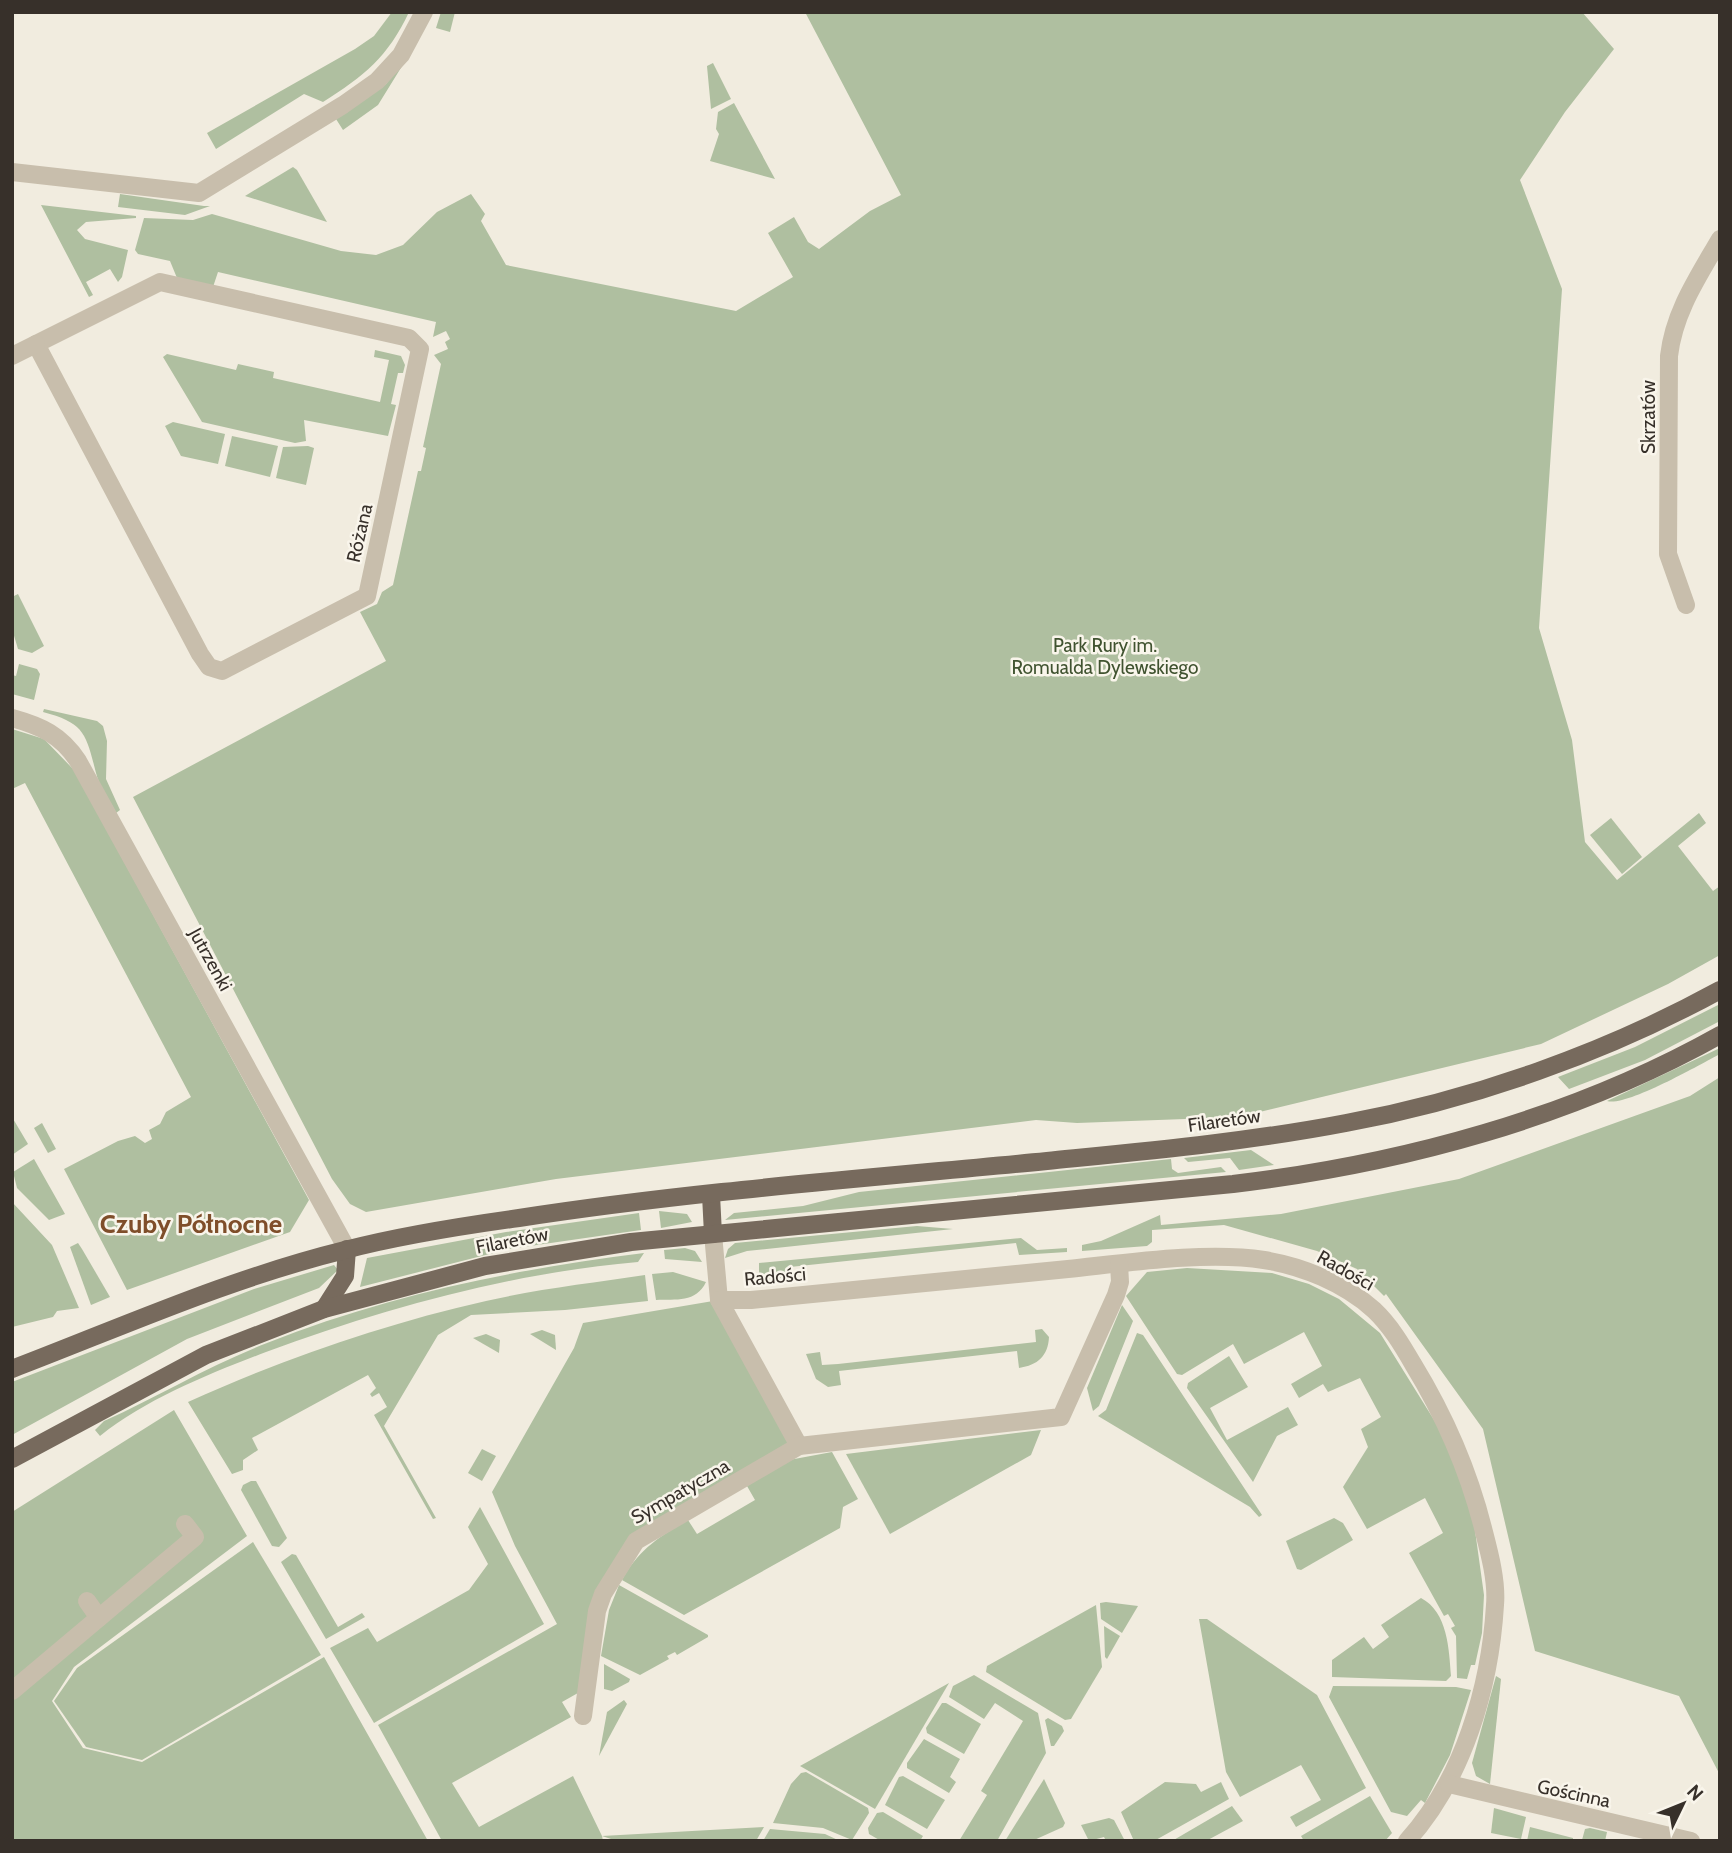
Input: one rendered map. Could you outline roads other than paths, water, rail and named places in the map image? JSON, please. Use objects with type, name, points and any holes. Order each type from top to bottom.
[{"type":"main road","name":"Filaretów","points":[[12,1369],[254,1276],[347,1249],[518,1218],[1255,1138],[1381,1116],[1474,1091],[1546,1066],[1642,1029],[1720,990]]},
{"type":"main road","name":"Filaretów","points":[[12,1459],[206,1355],[324,1309],[515,1260],[592,1247],[713,1234],[1285,1178],[1413,1152],[1573,1103],[1658,1067],[1720,1035]]},
{"type":"main road","points":[[711,1195],[713,1234]]},
{"type":"main road","points":[[324,1309],[345,1276],[348,1267],[347,1249]]},
{"type":"street","points":[[12,172],[200,192],[343,105],[377,81],[401,55],[424,12]]},
{"type":"street","name":"Skrzatów","points":[[1686,604],[1671,565],[1668,546],[1671,340],[1685,300],[1720,239]]},
{"type":"street","name":"Różana","points":[[12,356],[36,344],[160,282],[409,338],[416,342],[421,349],[420,356],[367,596],[222,671],[209,667],[36,344]]},
{"type":"street","name":"Jutrzenki","points":[[12,718],[37,725],[62,739],[78,761],[347,1249]]},
{"type":"street","points":[[713,1234],[719,1300],[799,1446]]},
{"type":"street","name":"Radości","points":[[719,1300],[763,1299],[1119,1264],[1225,1258],[1262,1259],[1315,1274],[1357,1297],[1375,1311],[1395,1335],[1443,1414],[1473,1488],[1489,1553],[1496,1602],[1486,1670],[1466,1741],[1449,1784],[1429,1817],[1406,1841]]},
{"type":"street","name":"Sympatyczna","points":[[583,1716],[597,1611],[603,1594],[636,1541],[799,1446],[1061,1417],[1116,1295],[1120,1282],[1119,1264]]},
{"type":"street","points":[[12,1691],[195,1537],[185,1524]]},
{"type":"street","points":[[87,1601],[99,1618]]},
{"type":"street","name":"Gościnna","points":[[1449,1784],[1691,1841]]},
{"type":"district","name":"Czuby Północne","points":[[191,1224]]},
{"type":"park label","name":"Park Rury im. Romualda Dylewskiego","points":[[1105,656]]}]
